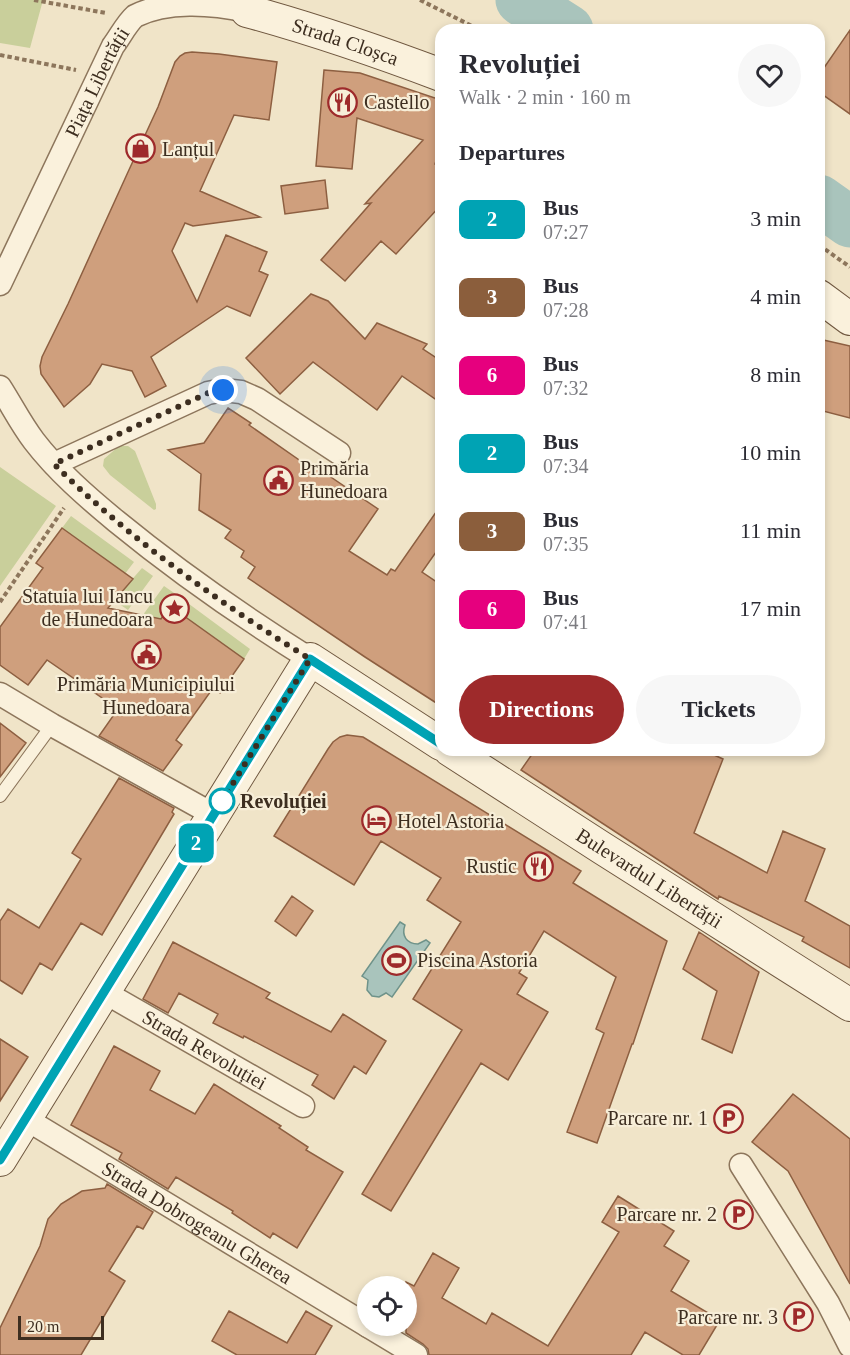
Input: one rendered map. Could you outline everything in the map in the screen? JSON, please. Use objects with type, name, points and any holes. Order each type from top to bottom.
[{"type":"street","name":"Piața Libertății","points":[[0,284],[113,46],[133,18],[148,8],[165,2],[184,1],[247,6]]},
{"type":"street","name":"Strada Cloșca","points":[[247,6],[435,73]]},
{"type":"street","points":[[825,300],[850,319]]},
{"type":"street","points":[[0,387],[34,440],[54,464],[124,527],[233,608],[435,740]]},
{"type":"street","points":[[54,464],[208,393],[223,390],[241,392],[257,399],[339,453]]},
{"type":"street","points":[[0,1160],[310,659]]},
{"type":"street","points":[[0,694],[214,814]]},
{"type":"street","name":"Bulevardul Libertății","points":[[459,756],[850,1005]]},
{"type":"street","name":"Strada Revoluției","points":[[104,992],[303,1106]]},
{"type":"street","name":"Strada Dobrogeanu Gherea","points":[[26,1119],[357,1319]]},
{"type":"street","points":[[741,1165],[828,1303],[850,1346]]},
{"type":"street","name":"Strada Dobrogeanu Gherea","points":[[385,1336],[416,1355]]},
{"type":"lane","points":[[0,796],[52,725]]},
{"type":"path","points":[[34,0],[133,18]]},
{"type":"path","points":[[420,0],[468,24]]},
{"type":"path","points":[[0,55],[100,75]]},
{"type":"path","points":[[825,248],[850,267]]},
{"type":"path","points":[[0,602],[78,488]]},
{"type":"green space","points":[[0,0],[43,0],[30,48],[0,43]]},
{"type":"green space","points":[[119,446],[128,446],[135,451],[156,509],[154,510],[110,475],[103,466],[104,459]]},
{"type":"green space","points":[[0,467],[56,506],[0,586]]},
{"type":"green space","points":[[71,516],[134,562],[121,579],[128,584],[142,568],[153,576],[128,610],[87,582],[104,558],[62,528]]},
{"type":"green space","points":[[164,586],[177,595],[167,610],[175,615],[185,601],[250,649],[244,659],[197,625],[180,648],[140,619]]},
{"type":"water","name":"Piscina Astoria","points":[[400,922],[405,925],[404,936],[408,941],[418,944],[426,940],[430,943],[392,997],[386,993],[379,997],[372,996],[367,990],[368,980],[362,976]]},
{"type":"building","points":[[850,30],[850,114],[825,96],[825,66]]},
{"type":"building","points":[[185,53],[277,62],[269,120],[234,115],[200,191],[260,217],[193,226],[185,223],[172,251],[197,302],[226,235],[267,252],[259,271],[268,275],[250,316],[227,306],[151,357],[166,386],[145,397],[132,371],[102,364],[90,384],[64,407],[41,374],[42,357],[158,107],[175,62]]},
{"type":"building","points":[[324,70],[360,73],[435,98],[435,212],[396,254],[381,241],[345,281],[321,260],[371,203],[365,204],[423,140],[357,118],[352,169],[316,166]]},
{"type":"building","points":[[325,180],[328,208],[285,214],[281,186]]},
{"type":"building","points":[[311,294],[328,301],[365,339],[377,323],[427,344],[423,349],[435,357],[435,399],[402,376],[377,410],[313,362],[280,394],[246,358]]},
{"type":"building","points":[[825,340],[850,346],[850,418],[825,412]]},
{"type":"building","points":[[228,408],[305,464],[307,461],[378,509],[349,551],[387,575],[391,569],[395,571],[435,514],[435,554],[422,572],[435,581],[435,702],[248,578],[255,567],[241,557],[244,551],[225,538],[231,530],[199,510],[201,474],[168,450],[204,443]]},
{"type":"building","name":"Primăria Municipiului Hunedoara","points":[[62,528],[133,579],[108,608],[161,619],[170,606],[244,659],[220,693],[213,688],[176,740],[182,745],[163,771],[99,736],[118,709],[47,660],[28,685],[0,665],[0,627],[43,568],[36,563]]},
{"type":"building","points":[[0,723],[26,743],[0,777]]},
{"type":"building","points":[[347,735],[363,737],[581,871],[573,883],[667,941],[597,1143],[567,1132],[604,1033],[596,1029],[616,977],[544,931],[519,973],[527,978],[517,994],[548,1012],[508,1080],[481,1063],[391,1211],[362,1194],[462,1030],[413,999],[461,922],[427,900],[441,878],[381,841],[354,885],[274,836],[333,742]]},
{"type":"building","points":[[531,756],[716,756],[723,759],[694,833],[767,873],[783,831],[825,849],[805,901],[850,926],[850,968],[802,941],[804,937],[719,896],[718,899],[521,770]]},
{"type":"building","points":[[119,778],[174,808],[172,812],[174,814],[102,935],[81,923],[52,970],[40,963],[22,994],[0,980],[0,921],[8,909],[39,928],[81,859],[72,853]]},
{"type":"building","points":[[292,896],[313,911],[296,936],[275,921]]},
{"type":"building","points":[[699,932],[759,972],[732,1053],[702,1039],[717,991],[683,969]]},
{"type":"building","points":[[173,942],[270,993],[266,998],[331,1032],[343,1014],[386,1041],[366,1074],[354,1066],[334,1099],[312,1085],[318,1075],[244,1036],[243,1038],[213,1023],[218,1014],[179,993],[168,1013],[143,999]]},
{"type":"building","points":[[0,1039],[28,1057],[0,1101]]},
{"type":"building","points":[[114,1046],[160,1071],[150,1090],[195,1114],[214,1084],[281,1126],[279,1128],[308,1147],[306,1150],[343,1172],[297,1248],[273,1233],[270,1238],[232,1213],[233,1211],[176,1177],[168,1189],[119,1159],[122,1153],[71,1125]]},
{"type":"building","points":[[793,1094],[850,1139],[850,1284],[788,1171],[752,1142]]},
{"type":"building","points":[[107,1184],[153,1212],[143,1229],[137,1226],[109,1271],[125,1281],[81,1355],[0,1355],[0,1328],[40,1246],[48,1219],[61,1204],[82,1191],[105,1188]]},
{"type":"building","points":[[618,1196],[674,1231],[664,1246],[689,1261],[671,1291],[720,1320],[699,1355],[683,1355],[645,1332],[631,1355],[429,1355],[428,1349],[411,1336],[417,1336],[417,1281],[433,1253],[459,1268],[442,1298],[486,1324],[492,1313],[548,1346],[619,1232],[602,1222]]},
{"type":"building","points":[[229,1311],[287,1343],[306,1311],[332,1326],[315,1355],[237,1355],[212,1341]]},
{"type":"waterway","points":[[521,0],[559,24]]},
{"type":"waterway","points":[[825,204],[850,222]]},
{"type":"bus line","name":"2","points":[[0,1160],[310,659],[435,740]]},
{"type":"place","name":"Castello","points":[[343,102]]},
{"type":"place","name":"Lanțul","points":[[141,149]]},
{"type":"place","name":"Primăria Hunedoara","points":[[279,480]]},
{"type":"place","name":"Statuia lui Iancu de Hunedoara","points":[[174,608]]},
{"type":"place","name":"Primăria Municipiului Hunedoara","points":[[146,654]]},
{"type":"place","name":"Revoluției","points":[[222,801]]},
{"type":"place","name":"Hotel Astoria","points":[[376,821]]},
{"type":"place","name":"Rustic","points":[[538,866]]},
{"type":"place","name":"Piscina Astoria","points":[[396,960]]},
{"type":"place","name":"Parcare nr. 1","points":[[729,1118]]},
{"type":"place","name":"Parcare nr. 2","points":[[738,1214]]},
{"type":"place","name":"Parcare nr. 3","points":[[799,1317]]},
{"type":"route","points":[[222,801],[310,659],[162,557],[109,515],[54,464],[208,393],[223,390]]}]
